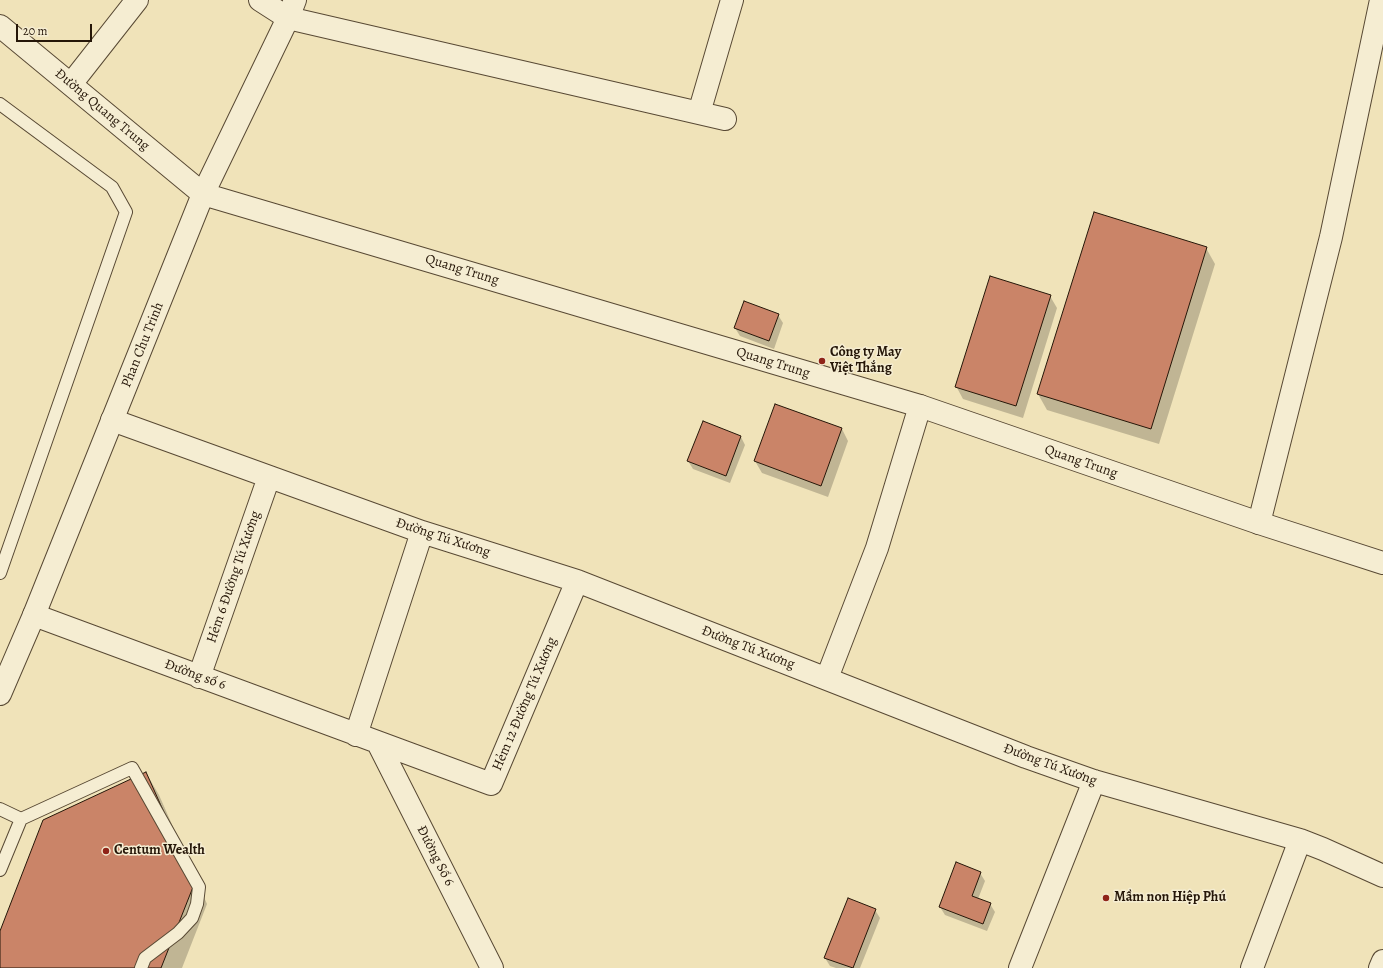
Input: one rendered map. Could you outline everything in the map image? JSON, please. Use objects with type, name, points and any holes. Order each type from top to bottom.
[{"type":"street","points":[[71,84],[137,0]]},
{"type":"street","points":[[260,0],[725,120]]},
{"type":"street","points":[[699,113],[732,0]]},
{"type":"street","points":[[1259,523],[1331,236],[1381,0]]},
{"type":"street","name":"Phan Chu Trinh","points":[[0,694],[34,615],[161,302],[203,194],[292,9]]},
{"type":"street","name":"Đường Quang Trung","points":[[0,26],[203,194]]},
{"type":"street","name":"Quang Trung","points":[[203,194],[920,406],[1259,523],[1383,563]]},
{"type":"street","points":[[827,678],[877,548],[920,406]]},
{"type":"street","name":"Đường Tú Xương","points":[[112,420],[422,532],[577,581],[1026,757],[1094,781],[1300,840],[1383,876]]},
{"type":"street","name":"Hẻm 6 Đường Tú Xương","points":[[199,677],[269,477]]},
{"type":"street","points":[[356,735],[422,532]]},
{"type":"street","name":"Hẻm 12 Đường Tú Xương","points":[[356,735],[491,784],[577,581]]},
{"type":"street","name":"Đường số 6","points":[[34,615],[356,735]]},
{"type":"street","name":"Đường Số 6","points":[[378,743],[492,968]]},
{"type":"street","points":[[1020,968],[1094,781]]},
{"type":"street","points":[[1252,968],[1300,840]]},
{"type":"street","points":[[1380,968],[1383,961]]},
{"type":"lane","points":[[0,104],[112,186],[126,212],[0,573]]},
{"type":"lane","points":[[0,870],[21,819],[132,768],[199,887],[197,904],[192,918],[178,933],[145,958],[141,968]]},
{"type":"lane","points":[[0,809],[21,819]]},
{"type":"building","points":[[1094,212],[1207,247],[1151,429],[1037,394]]},
{"type":"building","points":[[990,276],[1051,295],[1016,406],[955,387]]},
{"type":"building","points":[[744,301],[779,314],[769,341],[734,328]]},
{"type":"building","points":[[775,404],[842,428],[821,486],[754,461]]},
{"type":"building","points":[[703,421],[741,436],[726,476],[687,461]]},
{"type":"building","name":"Centum Wealth","points":[[146,772],[195,882],[161,968],[0,968],[0,931],[43,820]]},
{"type":"building","points":[[956,862],[981,872],[972,896],[991,903],[983,924],[939,907]]},
{"type":"building","points":[[848,898],[876,909],[853,968],[824,958]]},
{"type":"place","name":"Công ty May Việt Thắng","points":[[822,361]]},
{"type":"place","name":"Centum Wealth","points":[[106,851]]},
{"type":"place","name":"Mầm non Hiệp Phú","points":[[1106,898]]}]
